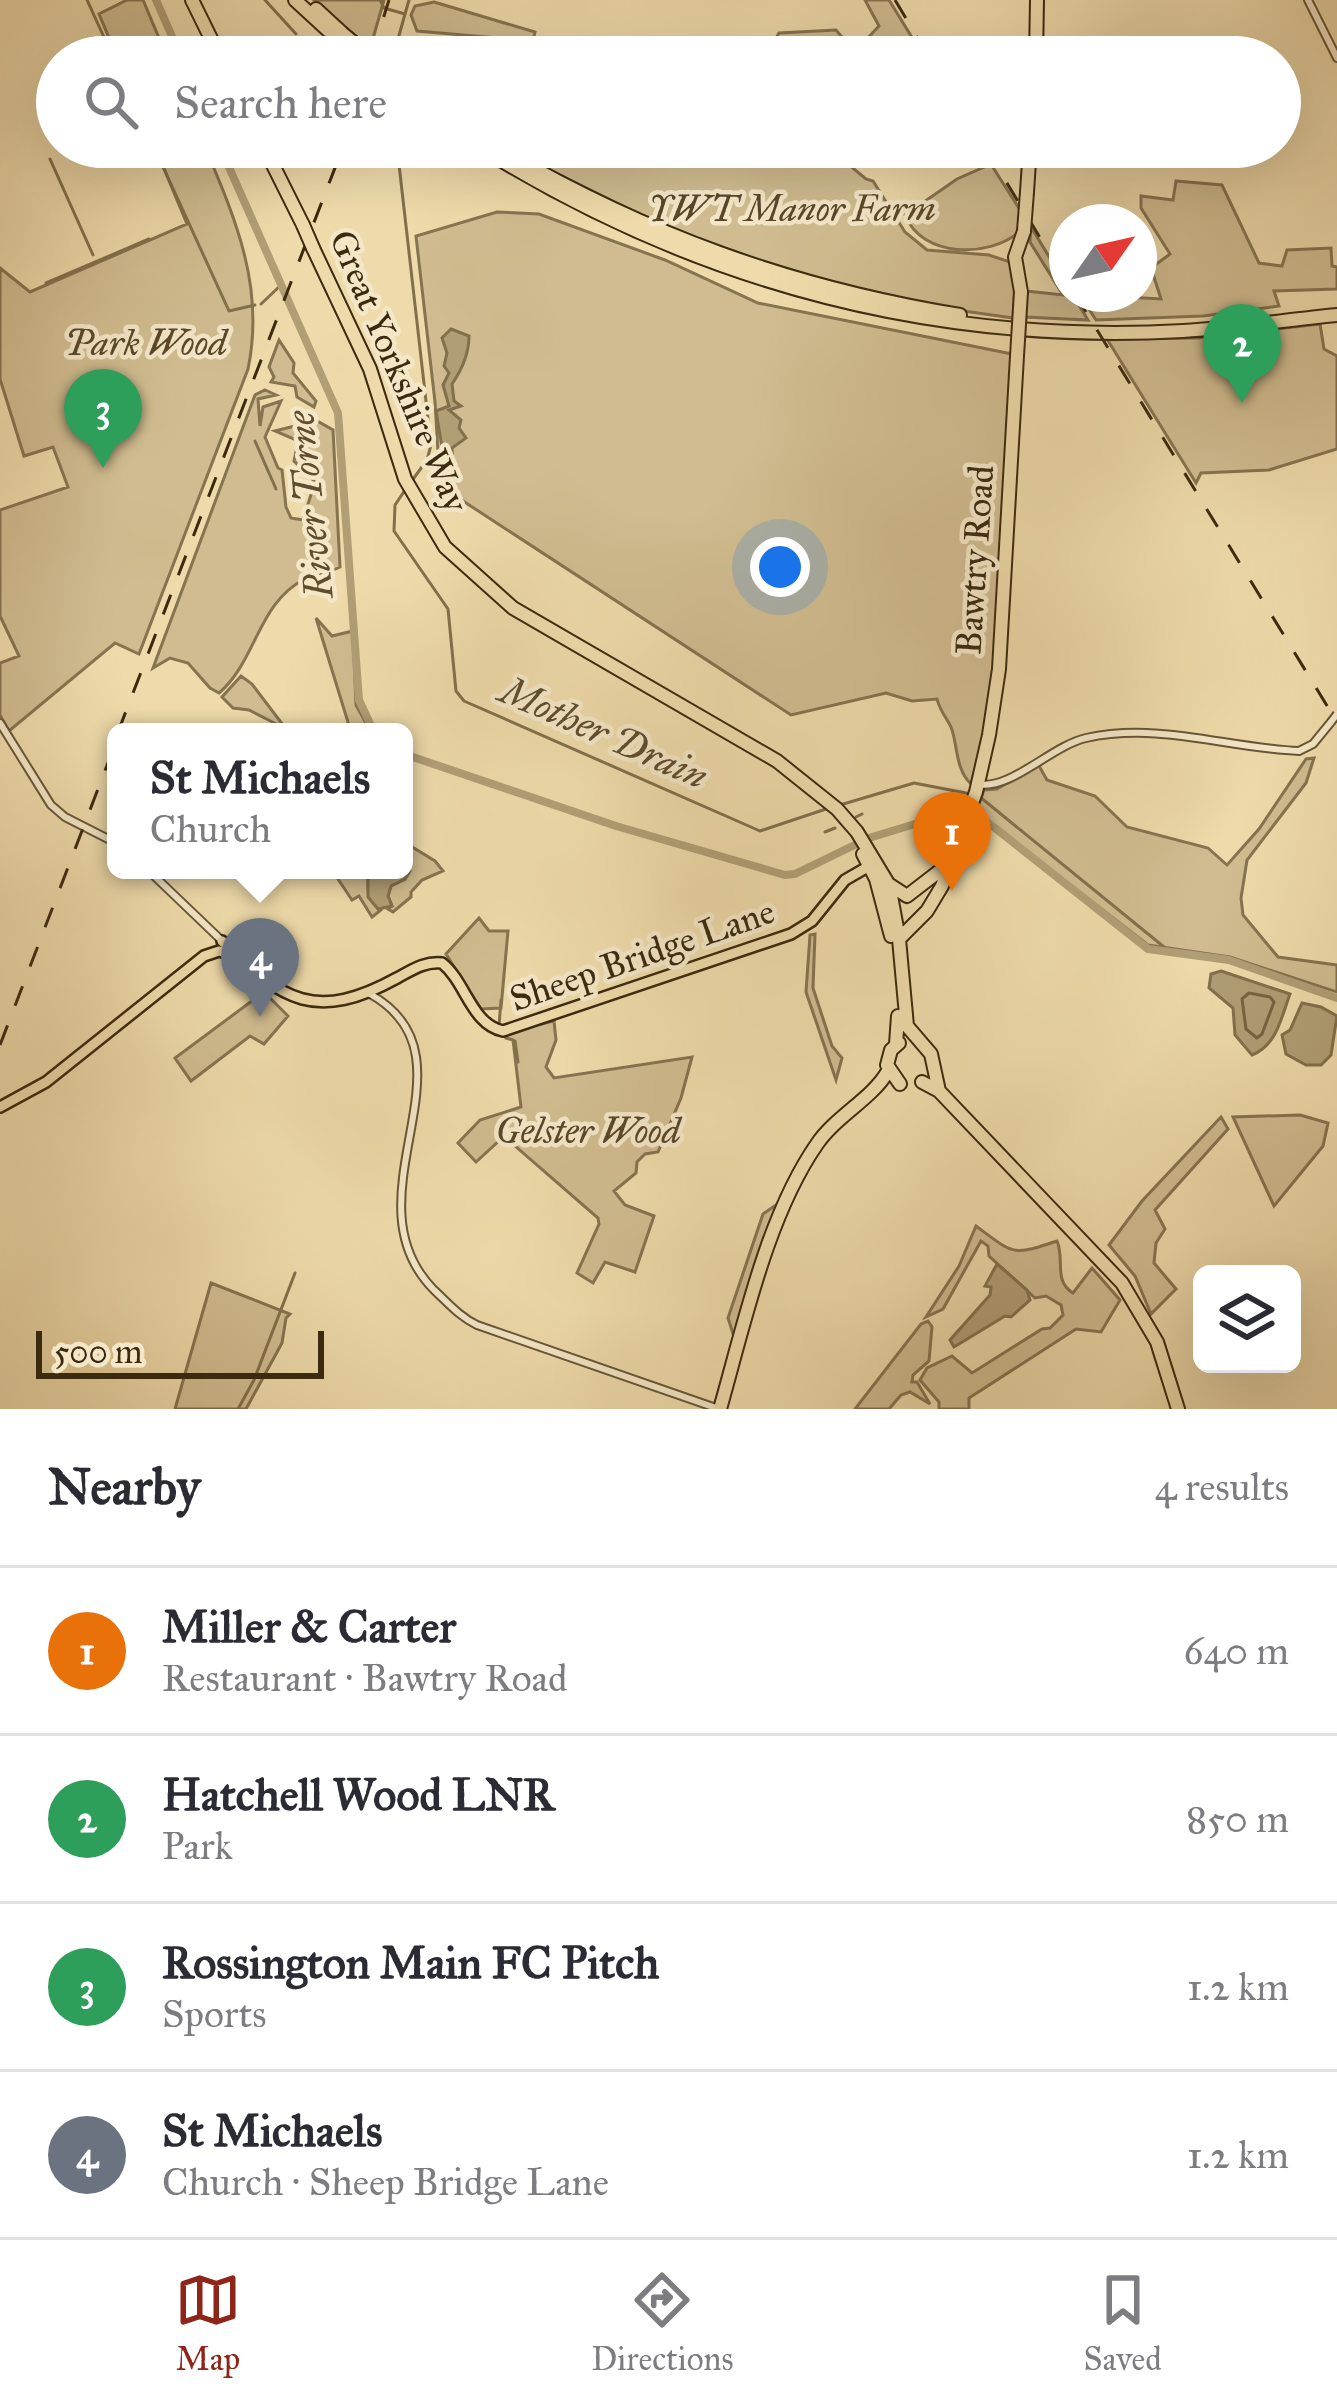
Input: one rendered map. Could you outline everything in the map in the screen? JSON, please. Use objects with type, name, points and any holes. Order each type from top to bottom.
[{"type":"highway","points":[[192,0],[210,36]]},
{"type":"highway","points":[[295,0],[338,36]]},
{"type":"highway","points":[[307,0],[338,36]]},
{"type":"highway","points":[[1036,36],[1037,0]]},
{"type":"highway","name":"Great Yorkshire Way","points":[[274,168],[370,369],[408,485],[445,547],[513,608],[777,761],[830,807],[889,884],[899,928],[907,1026],[917,1041]]},
{"type":"highway","points":[[515,168],[667,248],[790,289],[900,314],[981,326],[1113,333],[1185,331],[1337,312]]},
{"type":"highway","points":[[533,168],[578,194],[703,249],[836,292],[908,306],[983,319],[1108,326],[1337,312]]},
{"type":"highway","name":"Bawtry Road","points":[[899,928],[932,905],[973,800],[999,669],[1021,292],[1015,252],[1024,230],[1029,168]]},
{"type":"highway","name":"Great Yorkshire Way","points":[[870,858],[899,928],[896,1044]]},
{"type":"highway","points":[[889,884],[907,896],[946,865]]},
{"type":"highway","points":[[720,1409],[764,1263],[799,1177],[828,1130],[888,1071],[888,1055],[896,1044],[917,1041],[928,1050],[939,1091]]},
{"type":"highway","points":[[922,1082],[932,1068]]},
{"type":"highway","points":[[888,1071],[900,1084]]},
{"type":"highway","points":[[872,1090],[922,1082],[939,1091],[1122,1283],[1157,1342],[1178,1409]]},
{"type":"main road","name":"Sheep Bridge Lane","points":[[215,947],[238,957],[271,987],[301,1001],[334,1002],[368,993],[427,963],[442,963],[456,976],[483,1022],[503,1031],[791,934],[812,921],[843,881],[870,858]]},
{"type":"main road","points":[[0,1107],[46,1082],[215,947]]},
{"type":"street","points":[[1308,0],[1337,58]]},
{"type":"street","points":[[973,800],[1051,751],[1090,737],[1148,731],[1299,751],[1313,744],[1337,714]]},
{"type":"street","points":[[0,723],[51,805],[107,838]]},
{"type":"street","points":[[157,879],[208,929],[215,947]]},
{"type":"street","points":[[386,1005],[390,982]]},
{"type":"street","points":[[368,993],[386,1005],[412,1040],[418,1065],[418,1095],[399,1203],[400,1229],[416,1270],[471,1322],[720,1409]]},
{"type":"green space","points":[[127,0],[143,0],[158,36],[108,36],[99,14]]},
{"type":"green space","points":[[314,0],[384,0],[374,36],[355,36]]},
{"type":"green space","points":[[865,0],[889,0],[911,36],[870,36],[879,26]]},
{"type":"green space","points":[[434,2],[535,32],[534,36],[417,31],[411,15],[415,6]]},
{"type":"green space","points":[[836,30],[841,36],[777,36]]},
{"type":"green space","name":"Park Wood","points":[[164,168],[214,168],[237,228],[250,282],[253,310],[248,369],[139,654],[115,643],[9,731],[0,715],[0,663],[19,656],[0,616],[0,510],[68,487],[53,447],[24,456],[0,379],[0,268],[30,292],[187,224]]},
{"type":"green space","name":"YWT Manor Farm","points":[[546,168],[853,168],[873,181],[905,232],[927,250],[989,255],[1016,264],[1013,318],[879,299],[696,242]]},
{"type":"green space","name":"YWT Manor Farm","points":[[993,168],[1022,213],[1019,232],[991,246],[957,249],[941,246],[914,229],[905,215],[957,179]]},
{"type":"green space","points":[[1176,181],[1222,185],[1259,263],[1282,266],[1287,250],[1331,248],[1337,289],[1274,291],[1279,306],[1203,316],[1096,320],[1091,312],[1157,312],[1157,299],[1161,299],[1157,264],[1170,254],[1157,233],[1157,204],[1141,204],[1141,196],[1173,200]]},
{"type":"green space","points":[[497,212],[539,214],[665,260],[758,303],[1012,354],[998,625],[984,731],[971,784],[937,699],[912,701],[886,693],[791,715],[440,486],[416,236]]},
{"type":"green space","points":[[1031,227],[1049,256],[1049,273],[1030,242]]},
{"type":"green space","points":[[1026,291],[1049,293],[1049,312],[1083,312],[1088,320],[1025,317]]},
{"type":"green space","points":[[1320,324],[1324,349],[1337,356],[1337,449],[1269,470],[1201,473],[1196,483],[1107,339],[1198,338]]},
{"type":"green space","points":[[279,340],[294,363],[293,373],[316,401],[314,407],[297,397],[295,386],[271,382],[274,377],[269,367]]},
{"type":"green space","points":[[265,390],[276,395],[258,399],[260,426],[263,407],[281,401],[265,437],[282,470],[291,518],[303,520],[315,482],[294,461],[297,447],[309,445],[309,438],[296,440],[275,431],[299,425],[303,413],[333,430],[340,567],[289,589],[219,693],[188,663],[170,658],[153,668],[255,395]]},
{"type":"green space","points":[[316,618],[332,636],[353,631],[356,705],[366,723],[348,723]]},
{"type":"green space","points":[[241,676],[281,723],[233,708],[222,697]]},
{"type":"green space","points":[[1314,758],[1306,783],[1247,860],[1241,898],[1243,915],[1278,957],[1337,965],[1337,992],[1230,957],[1148,945],[976,812],[984,790],[997,789],[1038,764],[1047,780],[1095,796],[1127,827],[1208,848],[1227,865],[1259,829],[1306,759]]},
{"type":"green space","points":[[413,848],[443,871],[422,880],[393,912],[388,909],[391,886],[413,879]]},
{"type":"green space","points":[[338,879],[368,879],[368,890],[381,910],[372,917],[359,896],[352,900]]},
{"type":"green space","points":[[479,918],[489,931],[508,931],[501,1008],[481,1009],[446,954]]},
{"type":"green space","points":[[815,934],[813,988],[832,1046],[842,1058],[836,1080],[806,992],[810,935]]},
{"type":"green space","points":[[264,992],[288,1016],[264,1044],[250,1036],[191,1081],[175,1058]]},
{"type":"green space","name":"Gelster Wood","points":[[554,1021],[556,1040],[546,1067],[554,1078],[692,1057],[658,1152],[645,1154],[637,1162],[636,1173],[614,1191],[625,1205],[654,1216],[635,1272],[605,1262],[593,1283],[577,1273],[598,1218],[507,1139],[476,1162],[458,1143],[480,1120],[521,1107],[513,1040],[506,1038],[506,1032]]},
{"type":"green space","points":[[1300,1115],[1328,1123],[1323,1146],[1274,1206],[1233,1117]]},
{"type":"green space","points":[[1221,1117],[1228,1129],[1155,1210],[1165,1229],[1156,1243],[1154,1263],[1176,1289],[1151,1314],[1135,1276],[1109,1245],[1142,1201]]},
{"type":"green space","points":[[779,1203],[734,1337],[728,1318],[763,1214]]},
{"type":"green space","points":[[976,1226],[1014,1250],[1057,1241],[1067,1288],[1073,1293],[1092,1268],[1120,1300],[1101,1332],[1076,1329],[969,1398],[969,1409],[939,1409],[939,1402],[920,1380],[927,1368],[952,1356],[972,1373],[1050,1328],[1063,1315],[1061,1305],[1046,1296],[1035,1298],[989,1256],[988,1246],[981,1241],[943,1309],[926,1317],[959,1266]]},
{"type":"green space","points":[[211,1283],[290,1314],[282,1343],[246,1409],[175,1409]]},
{"type":"green space","points":[[928,1321],[932,1327],[929,1361],[913,1375],[912,1382],[917,1382],[930,1404],[910,1392],[889,1409],[855,1409],[921,1324]]},
{"type":"water","points":[[451,329],[469,336],[464,362],[452,384],[454,401],[461,406],[449,410],[461,420],[459,428],[466,438],[452,448],[453,473],[449,475],[440,461],[443,453],[436,411],[449,406],[443,385],[449,373],[442,338]]},
{"type":"water","points":[[368,879],[405,879],[391,886],[392,906],[378,909],[368,897]]},
{"type":"water","points":[[1221,971],[1290,994],[1273,1038],[1252,1055],[1235,1035],[1233,1008],[1209,988],[1211,974]]},
{"type":"water","points":[[1302,1003],[1337,1016],[1331,1055],[1321,1065],[1306,1065],[1286,1054],[1282,1035],[1290,1030]]},
{"type":"water","points":[[997,1264],[1027,1290],[1030,1300],[1011,1317],[1005,1316],[954,1347],[950,1340],[990,1295],[991,1287],[985,1286]]},
{"type":"waterway","points":[[87,0],[103,36]]},
{"type":"waterway","name":"River Torne","points":[[156,0],[172,36]]},
{"type":"waterway","points":[[265,0],[296,34]]},
{"type":"waterway","name":"Mother Drain","points":[[380,0],[384,8],[405,14],[399,36]]},
{"type":"waterway","points":[[405,14],[409,0]]},
{"type":"waterway","points":[[54,168],[93,255]]},
{"type":"waterway","points":[[164,168],[229,311],[255,305]]},
{"type":"waterway","name":"River Torne","points":[[229,168],[338,413],[359,700],[370,723]]},
{"type":"waterway","name":"Mother Drain","points":[[399,168],[431,445],[427,460],[411,482]]},
{"type":"waterway","points":[[46,283],[149,239]]},
{"type":"waterway","points":[[261,304],[281,285]]},
{"type":"waterway","points":[[255,441],[276,489]]},
{"type":"waterway","name":"Mother Drain","points":[[405,490],[395,505],[394,531],[448,609],[456,691],[464,701],[760,831],[826,809]]},
{"type":"waterway","name":"River Torne","points":[[413,757],[616,826],[785,875],[869,838],[961,810],[995,828],[1148,949],[1229,960],[1337,998]]},
{"type":"waterway","name":"Mother Drain","points":[[840,805],[914,783],[971,794]]},
{"type":"waterway","name":"Mother Drain","points":[[980,797],[1169,951]]},
{"type":"waterway","points":[[856,817],[862,814]]},
{"type":"waterway","points":[[825,832],[835,828]]},
{"type":"waterway","points":[[499,1026],[501,1000]]},
{"type":"waterway","points":[[515,1041],[518,1062]]},
{"type":"waterway","points":[[238,1409],[295,1273]]},
{"type":"railway","points":[[378,36],[389,0]]},
{"type":"railway","points":[[895,0],[916,36]]},
{"type":"railway","points":[[121,723],[335,168]]},
{"type":"railway","points":[[998,168],[1049,252]]},
{"type":"railway","points":[[1086,312],[1337,722]]},
{"type":"railway","points":[[0,1045],[107,766]]},
{"type":"place","name":"Hatchell Wood LNR","points":[[1242,403]]},
{"type":"place","name":"Rossington Main FC Pitch","points":[[103,468]]},
{"type":"place","name":"Miller & Carter","points":[[952,891]]},
{"type":"place","name":"St Michaels","points":[[260,1017]]}]
